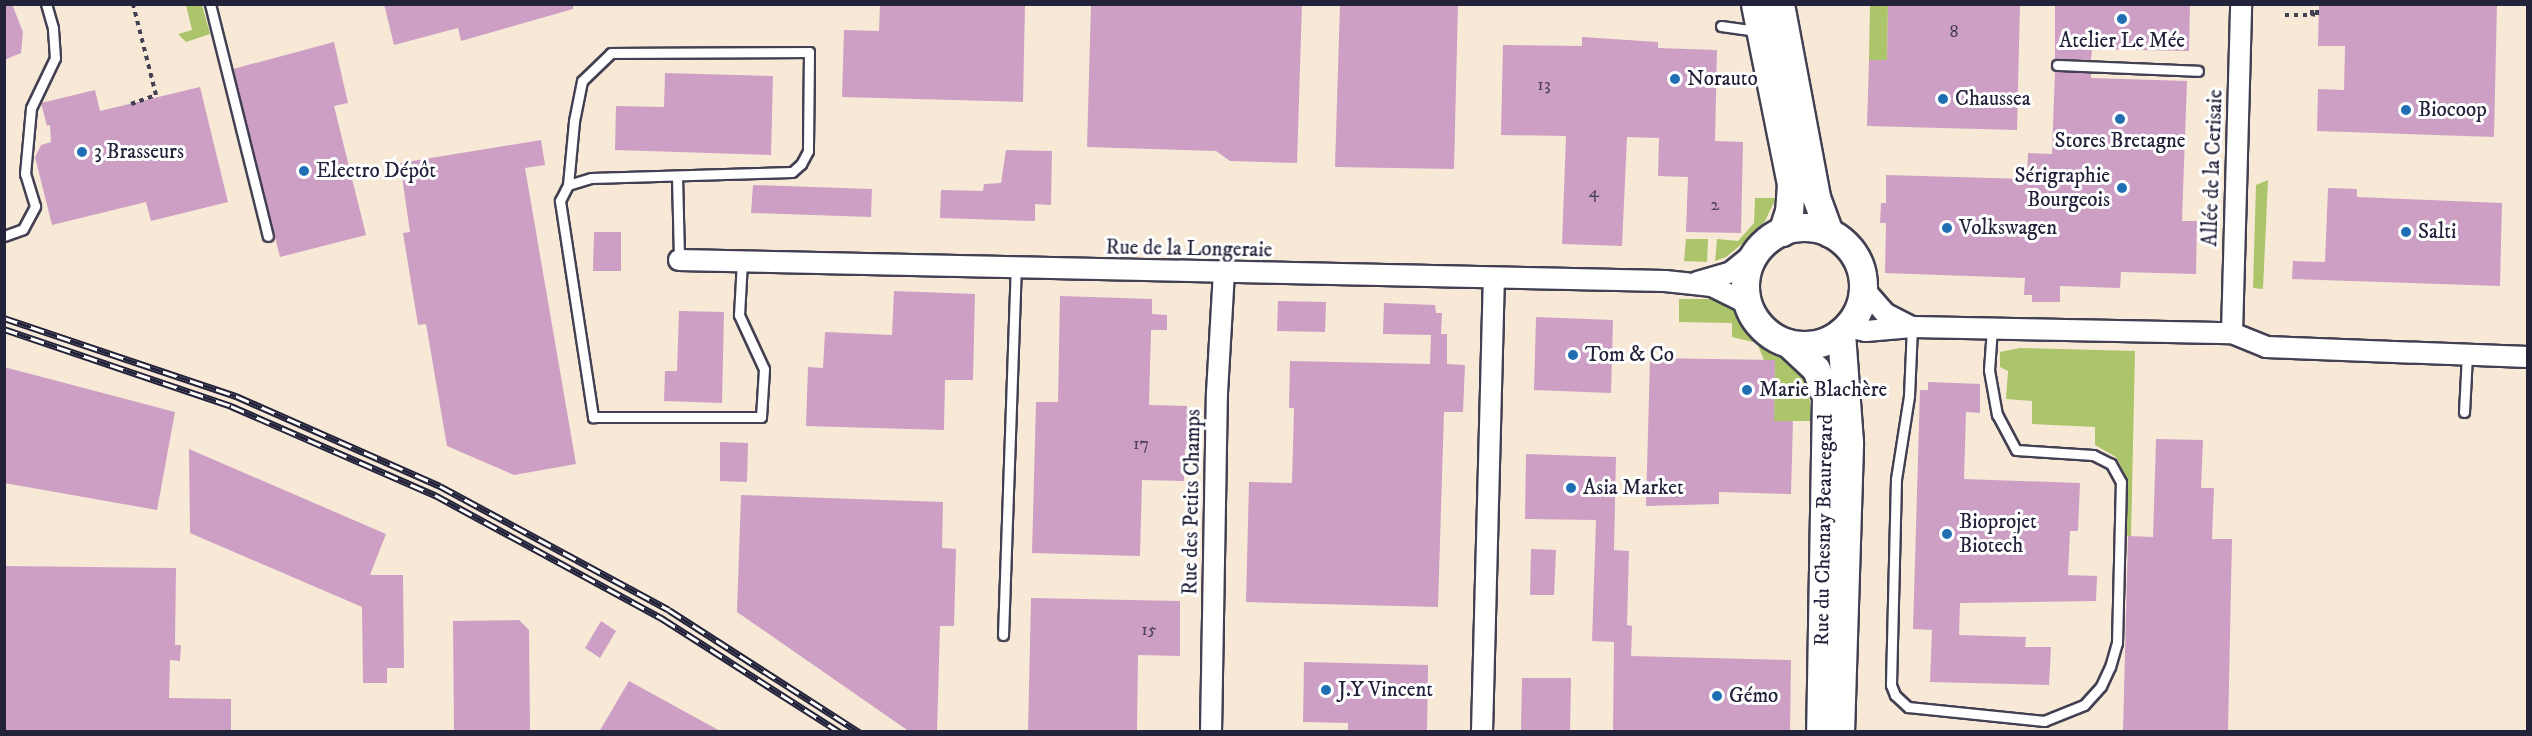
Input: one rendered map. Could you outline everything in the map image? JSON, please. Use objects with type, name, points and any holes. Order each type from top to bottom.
[{"type":"main road","points":[[1755,4],[1791,184],[1790,205],[1782,232]]},
{"type":"main road","points":[[1780,4],[1816,197],[1829,233]]},
{"type":"main road","points":[[1806,227],[1829,233],[1854,255],[1863,288],[1859,309],[1844,330],[1816,344],[1788,343],[1763,329],[1748,304],[1745,286],[1756,252],[1782,232],[1806,227]]},
{"type":"main road","name":"Rue du Chesnay Beauregard","points":[[1840,732],[1849,477],[1844,330]]},
{"type":"main road","name":"Rue du Chesnay Beauregard","points":[[1788,343],[1816,369],[1826,397],[1820,732]]},
{"type":"street","name":"Allée de la Cerisaie","points":[[2232,333],[2241,4]]},
{"type":"street","name":"Rue de la Longeraie","points":[[1697,282],[1731,272],[1756,252]]},
{"type":"street","name":"Rue de la Longeraie","points":[[679,260],[1697,282],[1730,292],[1748,304]]},
{"type":"street","name":"Rue des Petits Champs","points":[[1210,732],[1217,393],[1224,273]]},
{"type":"street","points":[[1482,732],[1494,279]]},
{"type":"street","points":[[1863,288],[1886,314],[1912,327]]},
{"type":"street","points":[[1844,330],[1866,331],[1912,327],[2232,333],[2266,347],[2528,357]]},
{"type":"lane","points":[[4,236],[24,229],[35,206],[25,174],[31,108],[55,58],[53,28],[46,4]]},
{"type":"lane","points":[[210,4],[218,44],[268,236]]},
{"type":"lane","points":[[1721,26],[1759,31]]},
{"type":"lane","points":[[568,185],[591,178],[792,172],[801,164],[808,151],[809,52],[612,53],[582,81],[573,121],[568,185],[560,201],[592,417],[761,417],[764,369],[739,315],[742,261]]},
{"type":"lane","points":[[2057,65],[2198,71]]},
{"type":"lane","points":[[676,176],[679,260]]},
{"type":"lane","points":[[1004,635],[1017,268]]},
{"type":"lane","points":[[1912,327],[1909,396],[1896,479],[1891,685],[1895,695],[1908,707],[2044,721],[2084,705],[2101,686],[2110,667],[2116,643],[2121,482],[2111,464],[2093,455],[2016,450],[1997,415],[1989,370],[1992,328]]},
{"type":"lane","points":[[2464,412],[2467,355]]},
{"type":"path","points":[[131,104],[156,95],[133,4]]},
{"type":"path","points":[[2312,4],[2312,14]]},
{"type":"path","points":[[2285,15],[2317,15],[2317,4]]},
{"type":"green space","points":[[186,5],[202,5],[210,34],[186,42],[178,34],[192,30]]},
{"type":"green space","points":[[1870,5],[1888,5],[1887,60],[1869,60]]},
{"type":"green space","points":[[2268,180],[2263,289],[2253,288],[2256,185]]},
{"type":"green space","points":[[1755,198],[1776,198],[1765,221],[1748,239],[1726,257],[1715,261],[1717,239],[1738,241],[1754,223]]},
{"type":"green space","points":[[1686,239],[1708,239],[1707,262],[1684,261]]},
{"type":"green space","points":[[1679,299],[1713,299],[1733,306],[1753,334],[1782,354],[1806,378],[1813,421],[1774,421],[1775,361],[1764,360],[1757,343],[1732,337],[1732,323],[1679,322]]},
{"type":"green space","points":[[2020,348],[2135,351],[2131,537],[2126,535],[2126,476],[2116,457],[2095,445],[2095,427],[2032,424],[2032,401],[2006,399],[2008,371],[2000,367],[2000,352]]},
{"type":"building","points":[[4,4],[12,4],[23,32],[21,53],[4,60]]},
{"type":"building","points":[[384,4],[573,4],[573,9],[461,41],[458,28],[394,45]]},
{"type":"building","points":[[880,4],[1025,4],[1023,102],[842,97],[844,30],[879,31]]},
{"type":"building","points":[[1091,4],[1302,4],[1297,163],[1230,161],[1216,151],[1087,147]]},
{"type":"building","points":[[1340,4],[1458,4],[1454,169],[1335,167]]},
{"type":"building","points":[[1888,4],[2020,4],[2017,130],[1867,126],[1869,60],[1887,60]]},
{"type":"building","name":"Atelier Le Mée","points":[[2055,4],[2190,4],[2189,51],[2092,49],[2091,60],[2055,59]]},
{"type":"building","points":[[2319,4],[2497,4],[2494,137],[2317,131],[2318,89],[2344,90],[2345,46],[2318,46]]},
{"type":"building","points":[[1582,37],[1658,42],[1658,48],[1717,50],[1715,141],[1743,142],[1741,233],[1686,232],[1688,177],[1658,176],[1659,138],[1627,137],[1622,246],[1562,244],[1566,136],[1501,135],[1503,45],[1582,46]]},
{"type":"building","name":"Electro Dépôt","points":[[334,42],[348,103],[334,106],[366,235],[280,257],[233,69]]},
{"type":"building","points":[[2055,71],[2091,73],[2091,78],[2187,81],[2182,221],[2197,221],[2196,274],[2121,272],[2120,288],[2060,286],[2060,302],[2032,302],[2032,295],[2024,295],[2025,278],[1885,273],[1886,223],[1880,223],[1881,203],[1886,203],[1886,175],[2027,179],[2028,153],[2052,154]]},
{"type":"building","points":[[665,73],[773,76],[771,155],[615,150],[616,106],[664,107]]},
{"type":"building","points":[[200,87],[228,202],[151,221],[146,202],[52,225],[35,157],[41,145],[51,142],[50,125],[47,126],[41,103],[95,90],[100,111]]},
{"type":"building","points":[[541,140],[545,165],[525,168],[576,464],[514,475],[447,446],[426,324],[418,325],[403,233],[410,232],[400,163]]},
{"type":"building","points":[[1006,150],[1052,151],[1051,205],[1035,204],[1035,221],[940,218],[941,190],[983,191],[984,184],[1001,183]]},
{"type":"building","points":[[753,185],[872,189],[871,217],[751,213]]},
{"type":"building","name":"Salti","points":[[2328,188],[2357,189],[2357,197],[2502,203],[2500,286],[2292,279],[2293,261],[2325,262]]},
{"type":"building","points":[[594,232],[621,232],[621,271],[593,271]]},
{"type":"building","points":[[894,291],[975,294],[973,380],[945,380],[944,430],[806,426],[808,367],[823,368],[825,332],[892,335]]},
{"type":"building","points":[[1060,296],[1152,299],[1152,314],[1167,315],[1167,330],[1151,330],[1149,405],[1187,406],[1189,448],[1185,449],[1184,481],[1142,480],[1140,556],[1032,553],[1036,402],[1058,402]]},
{"type":"building","points":[[1278,301],[1326,302],[1325,332],[1277,331]]},
{"type":"building","points":[[1384,303],[1435,305],[1436,313],[1442,313],[1441,334],[1447,334],[1447,364],[1465,365],[1463,412],[1444,412],[1438,607],[1246,602],[1249,482],[1292,483],[1294,408],[1289,408],[1290,361],[1430,364],[1431,335],[1383,334]]},
{"type":"building","points":[[679,311],[724,312],[722,403],[664,401],[665,371],[677,371]]},
{"type":"building","name":"Tom & Co","points":[[1536,317],[1613,320],[1611,393],[1534,390]]},
{"type":"building","points":[[1650,358],[1775,360],[1774,421],[1793,421],[1791,494],[1719,492],[1719,504],[1646,506]]},
{"type":"building","points":[[4,367],[175,412],[157,510],[4,483]]},
{"type":"building","name":"Bioprojet Biotech","points":[[1928,382],[1980,384],[1980,413],[1966,412],[1964,479],[2080,483],[2078,531],[2070,531],[2068,575],[2097,576],[2096,601],[1960,603],[1959,635],[2026,637],[2025,647],[2051,647],[2049,685],[1930,682],[1932,630],[1913,629],[1920,390],[1928,390]]},
{"type":"building","points":[[2156,439],[2203,440],[2201,488],[2214,488],[2212,539],[2232,539],[2228,732],[2123,731],[2128,536],[2153,537]]},
{"type":"building","points":[[720,442],[748,443],[747,482],[720,481]]},
{"type":"building","points":[[189,449],[386,534],[370,575],[403,575],[404,668],[387,668],[387,683],[363,683],[362,607],[190,533]]},
{"type":"building","points":[[1526,454],[1616,457],[1614,550],[1629,551],[1627,625],[1632,626],[1631,656],[1791,660],[1790,732],[1613,732],[1614,642],[1592,641],[1596,520],[1525,519]]},
{"type":"building","points":[[741,495],[943,502],[942,548],[956,549],[954,626],[940,626],[937,732],[910,732],[737,612]]},
{"type":"building","points":[[1531,549],[1556,550],[1554,595],[1530,595]]},
{"type":"building","points":[[4,566],[176,568],[175,645],[181,645],[180,661],[170,660],[169,698],[231,699],[231,730],[4,732]]},
{"type":"building","points":[[1031,598],[1180,601],[1180,656],[1138,655],[1137,732],[1028,732]]},
{"type":"building","points":[[519,620],[529,630],[530,732],[454,732],[453,621]]},
{"type":"building","points":[[601,621],[616,631],[600,658],[585,648]]},
{"type":"building","points":[[1304,662],[1428,665],[1427,732],[1348,732],[1348,723],[1303,722]]},
{"type":"building","points":[[1522,678],[1571,678],[1570,732],[1521,732]]},
{"type":"building","points":[[629,681],[722,732],[599,732]]},
{"type":"railway","points":[[4,318],[236,396],[440,486],[669,610],[859,732]]},
{"type":"railway","points":[[4,329],[231,406],[435,495],[663,619],[840,732]]},
{"type":"place","name":"Atelier Le Mée","points":[[2122,19]]},
{"type":"place","name":"Norauto","points":[[1675,79]]},
{"type":"place","name":"Chaussea","points":[[1943,99]]},
{"type":"place","name":"Biocoop","points":[[2406,110]]},
{"type":"place","name":"Stores Bretagne","points":[[2120,119]]},
{"type":"place","name":"3 Brasseurs","points":[[82,152]]},
{"type":"place","name":"Electro Dépôt","points":[[304,171]]},
{"type":"place","name":"Sérigraphie Bourgeois","points":[[2122,188]]},
{"type":"place","name":"Volkswagen","points":[[1947,228]]},
{"type":"place","name":"Salti","points":[[2406,232]]},
{"type":"place","name":"Tom & Co","points":[[1573,355]]},
{"type":"place","name":"Marie Blachère","points":[[1747,390]]},
{"type":"place","name":"Asia Market","points":[[1571,488]]},
{"type":"place","name":"Bioprojet Biotech","points":[[1947,534]]},
{"type":"place","name":"J.Y Vincent","points":[[1326,690]]},
{"type":"place","name":"Gémo","points":[[1717,696]]}]
